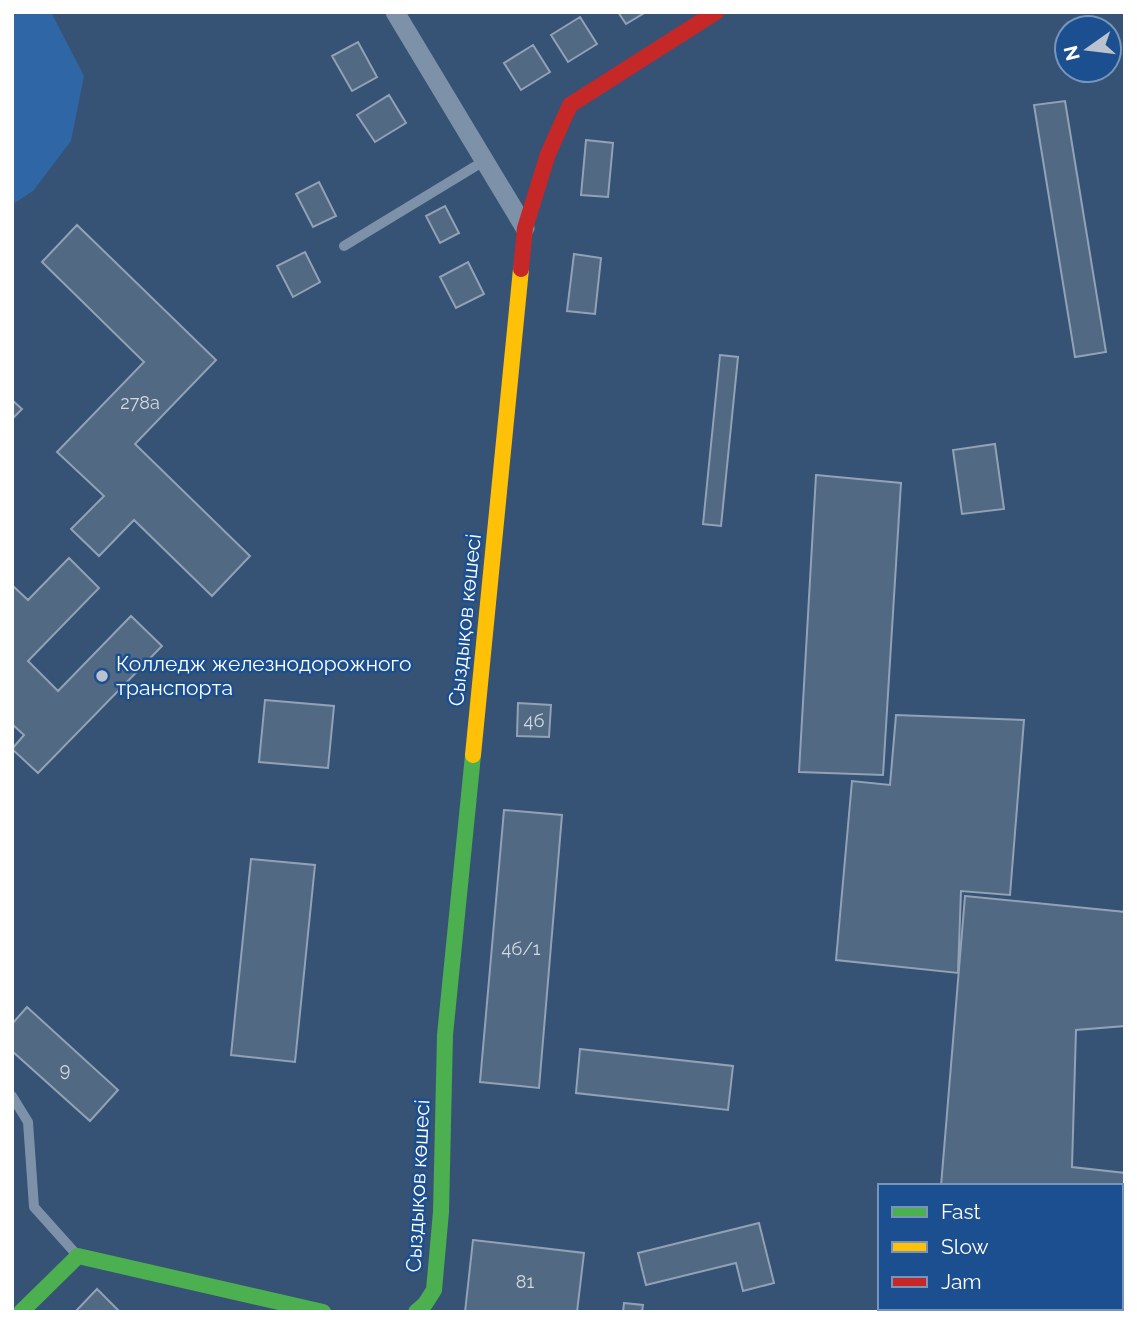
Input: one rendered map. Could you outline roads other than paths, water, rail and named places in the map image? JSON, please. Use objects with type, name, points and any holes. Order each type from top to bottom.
[{"type":"street","points":[[395,12],[525,228]]},
{"type":"street","name":"Сыздықов көшесі","points":[[416,1312],[434,1290],[441,1212],[445,1035],[525,228],[548,154],[570,105],[716,12]]},
{"type":"street","points":[[21,1312],[78,1256],[323,1312]]},
{"type":"lane","points":[[344,246],[484,161]]},
{"type":"lane","points":[[12,1096],[28,1122],[34,1207],[78,1256]]},
{"type":"place","name":"Колледж железнодорожного транспорта","points":[[102,676]]}]
